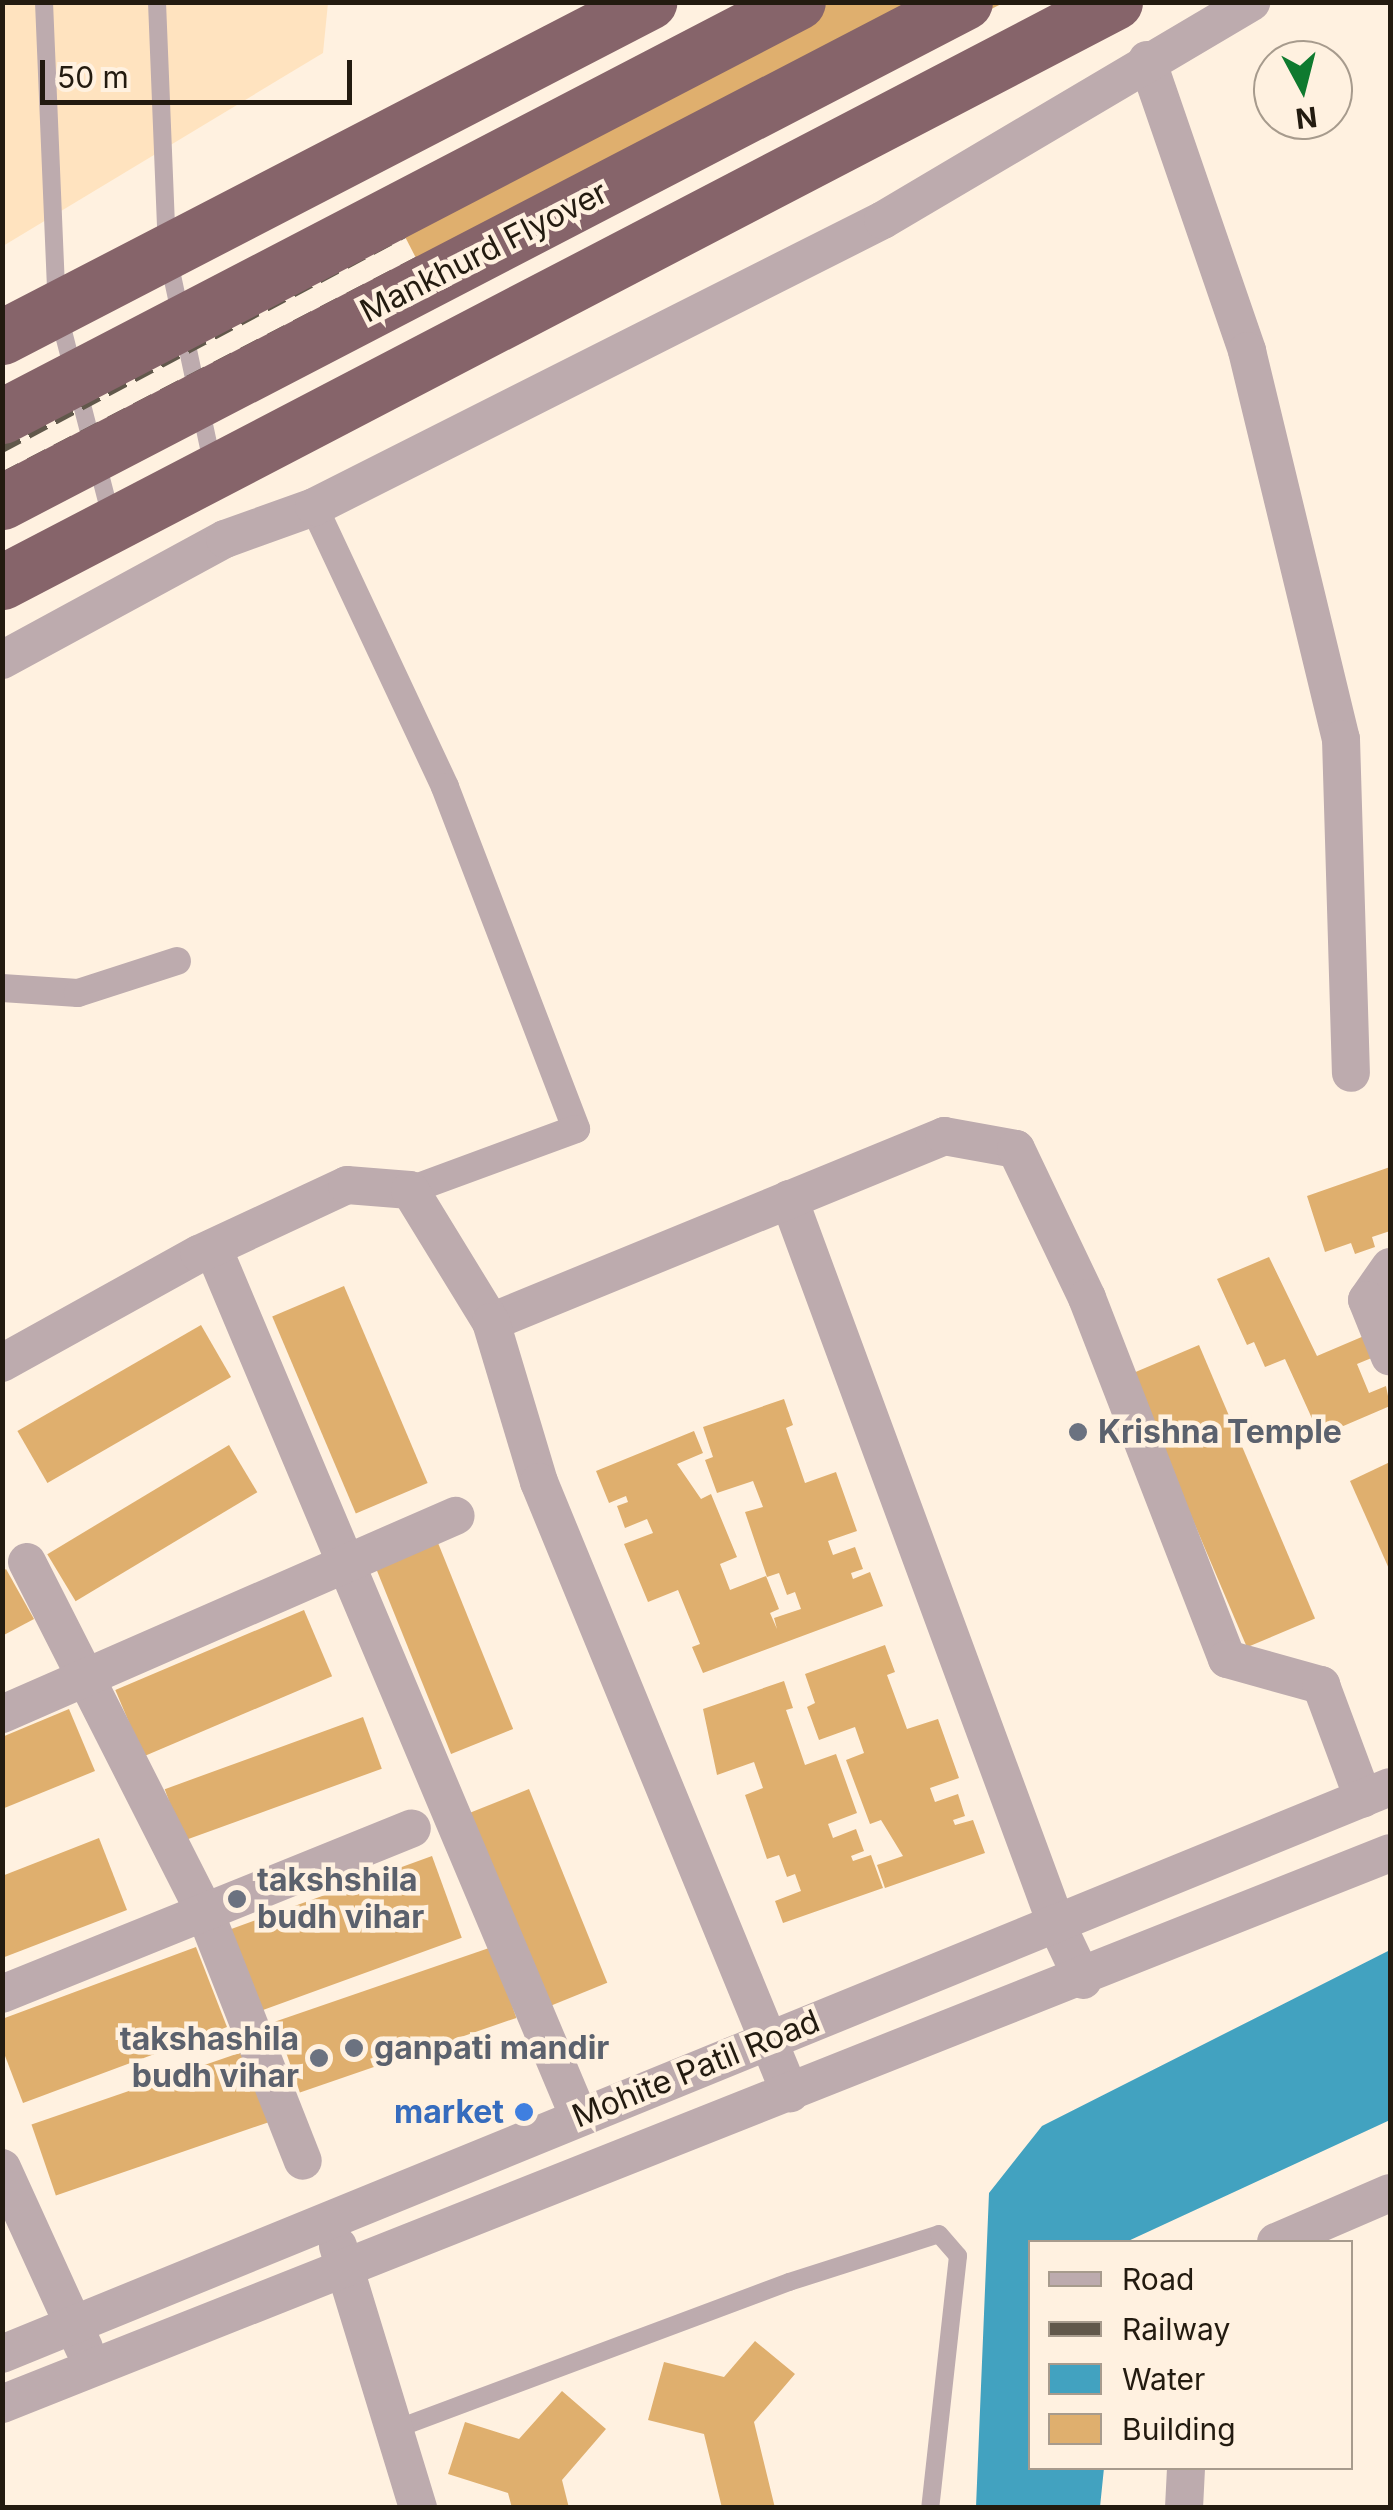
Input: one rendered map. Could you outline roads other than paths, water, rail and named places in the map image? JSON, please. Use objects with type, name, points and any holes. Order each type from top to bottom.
[{"type":"highway","points":[[2,336],[648,2]]},
{"type":"highway","points":[[2,416],[798,2]]},
{"type":"highway","name":"Mankhurd Flyover","points":[[2,502],[965,2]]},
{"type":"highway","points":[[2,582],[1115,2]]},
{"type":"street","points":[[2,660],[225,539],[314,507],[882,220],[1146,60],[1250,2]]},
{"type":"street","points":[[1146,60],[1248,352],[1341,739],[1351,1073]]},
{"type":"street","points":[[214,472],[225,539]]},
{"type":"street","points":[[2,1363],[213,1248],[347,1184],[410,1190],[576,1129],[445,788],[314,507]]},
{"type":"street","points":[[2,988],[78,993],[177,961]]},
{"type":"street","points":[[491,1322],[944,1136],[1016,1148],[1087,1298],[1227,1659],[1322,1685],[1377,1792]]},
{"type":"street","points":[[410,1190],[491,1322],[539,1482],[765,2042],[790,2093]]},
{"type":"street","points":[[789,1200],[1056,1923],[1082,1980]]},
{"type":"street","points":[[213,1248],[579,2117]]},
{"type":"street","points":[[1390,1267],[1367,1300],[1390,1357]]},
{"type":"street","points":[[2,1714],[456,1516]]},
{"type":"street","points":[[27,1562],[206,1915],[303,2161]]},
{"type":"street","name":"Mohite Patil Road","points":[[2,2354],[1377,1792]]},
{"type":"street","points":[[2,1994],[206,1915],[412,1828]]},
{"type":"street","points":[[2,2404],[1082,1980],[1390,1853]]},
{"type":"street","points":[[1180,1872],[1205,1930]]},
{"type":"street","points":[[2,2168],[71,2326],[94,2366]]},
{"type":"street","points":[[1281,2240],[1390,2193]]},
{"type":"street","points":[[330,2220],[418,2508]]},
{"type":"street","points":[[1184,2508],[1186,2470]]},
{"type":"lane","points":[[44,2],[57,308],[114,526]]},
{"type":"lane","points":[[156,2],[167,252],[214,472]]},
{"type":"lane","points":[[396,2429],[790,2282],[939,2234],[958,2256],[930,2508]]},
{"type":"water","points":[[1390,1950],[1390,2120],[1130,2240],[1028,2240],[1028,2470],[1104,2470],[1100,2507],[976,2507],[989,2193],[1042,2126]]},
{"type":"railway","points":[[2,449],[404,234]]},
{"type":"railway","points":[[2,476],[418,260]]},
{"type":"place","name":"Krishna Temple","points":[[1078,1432]]},
{"type":"place","name":"takshshila budh vihar","points":[[237,1899]]},
{"type":"place","name":"ganpati mandir","points":[[354,2048]]},
{"type":"place","name":"takshashila budh vihar","points":[[319,2058]]},
{"type":"place","name":"market","points":[[524,2112]]}]
